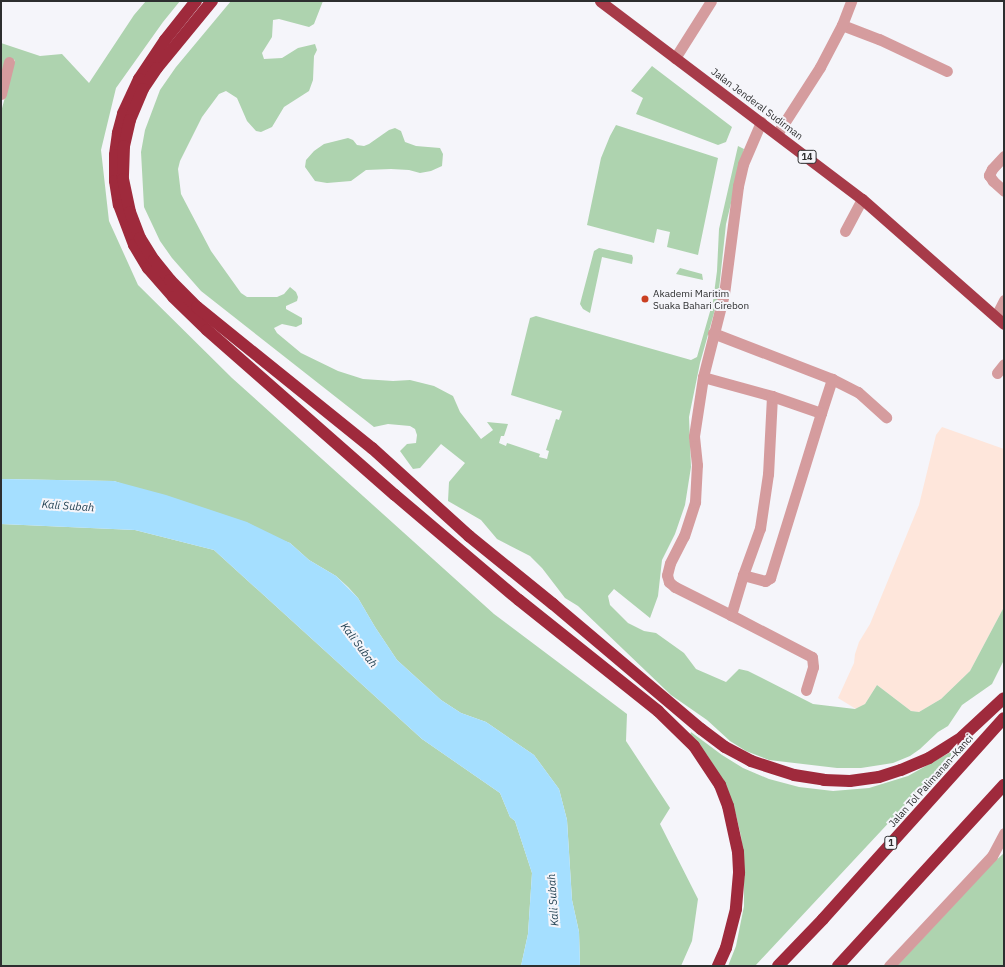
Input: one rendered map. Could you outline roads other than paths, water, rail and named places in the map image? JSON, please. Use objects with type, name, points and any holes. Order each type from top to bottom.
[{"type":"highway","points":[[196,1],[165,40],[139,79],[128,102],[118,133],[115,155],[115,181],[119,205],[134,245],[153,274],[173,297],[207,330],[395,495],[519,600],[658,711],[694,746],[720,785],[728,806],[738,852],[739,873],[736,909],[726,948],[718,966]]},
{"type":"highway","points":[[212,1],[156,68],[143,89],[130,120],[124,146],[123,178],[130,212],[140,238],[154,260],[170,280],[197,307],[372,448],[464,532],[553,604],[701,729],[725,747],[751,761],[794,775],[824,780],[850,781],[879,776],[900,770],[935,754],[962,737],[1004,698]]},
{"type":"highway","name":"Jalan Jenderal Sudirman","points":[[600,1],[862,199],[1000,320]]},
{"type":"highway","name":"Jalan Tol Palimanan–Kanci","points":[[778,966],[828,914],[1004,718]]},
{"type":"highway","points":[[838,966],[1004,785]]},
{"type":"street","points":[[675,58],[711,1]]},
{"type":"street","points":[[777,134],[820,67],[842,25],[851,1]]},
{"type":"street","points":[[842,25],[879,39],[946,71]]},
{"type":"street","points":[[1,94],[9,62]]},
{"type":"street","points":[[761,122],[749,148],[742,171],[730,237],[724,294],[713,333],[703,378],[694,436],[697,466],[695,502],[686,531],[670,563],[667,575],[669,582],[675,587],[812,657],[813,667],[806,690]]},
{"type":"street","points":[[1004,156],[992,169],[989,175],[1004,191]]},
{"type":"street","points":[[845,231],[862,199]]},
{"type":"street","points":[[1000,320],[1004,300]]},
{"type":"street","points":[[713,333],[832,379],[858,392],[886,417]]},
{"type":"street","points":[[703,378],[772,396],[821,413]]},
{"type":"street","points":[[743,575],[766,581],[770,578],[832,379]]},
{"type":"street","points":[[732,615],[743,575],[760,528],[766,501],[772,396]]},
{"type":"street","points":[[889,966],[992,856],[1004,833]]},
{"type":"water","name":"Kali Subah","points":[[1,479],[114,481],[166,495],[247,522],[290,543],[309,560],[336,576],[358,598],[397,660],[441,700],[461,713],[486,722],[534,755],[559,789],[567,820],[572,900],[579,932],[580,966],[521,966],[528,934],[532,873],[515,821],[510,817],[500,793],[422,739],[214,550],[135,530],[1,524]]},
{"type":"place","name":"Akademi Maritim Suaka Bahari Cirebon","points":[[645,299]]}]
